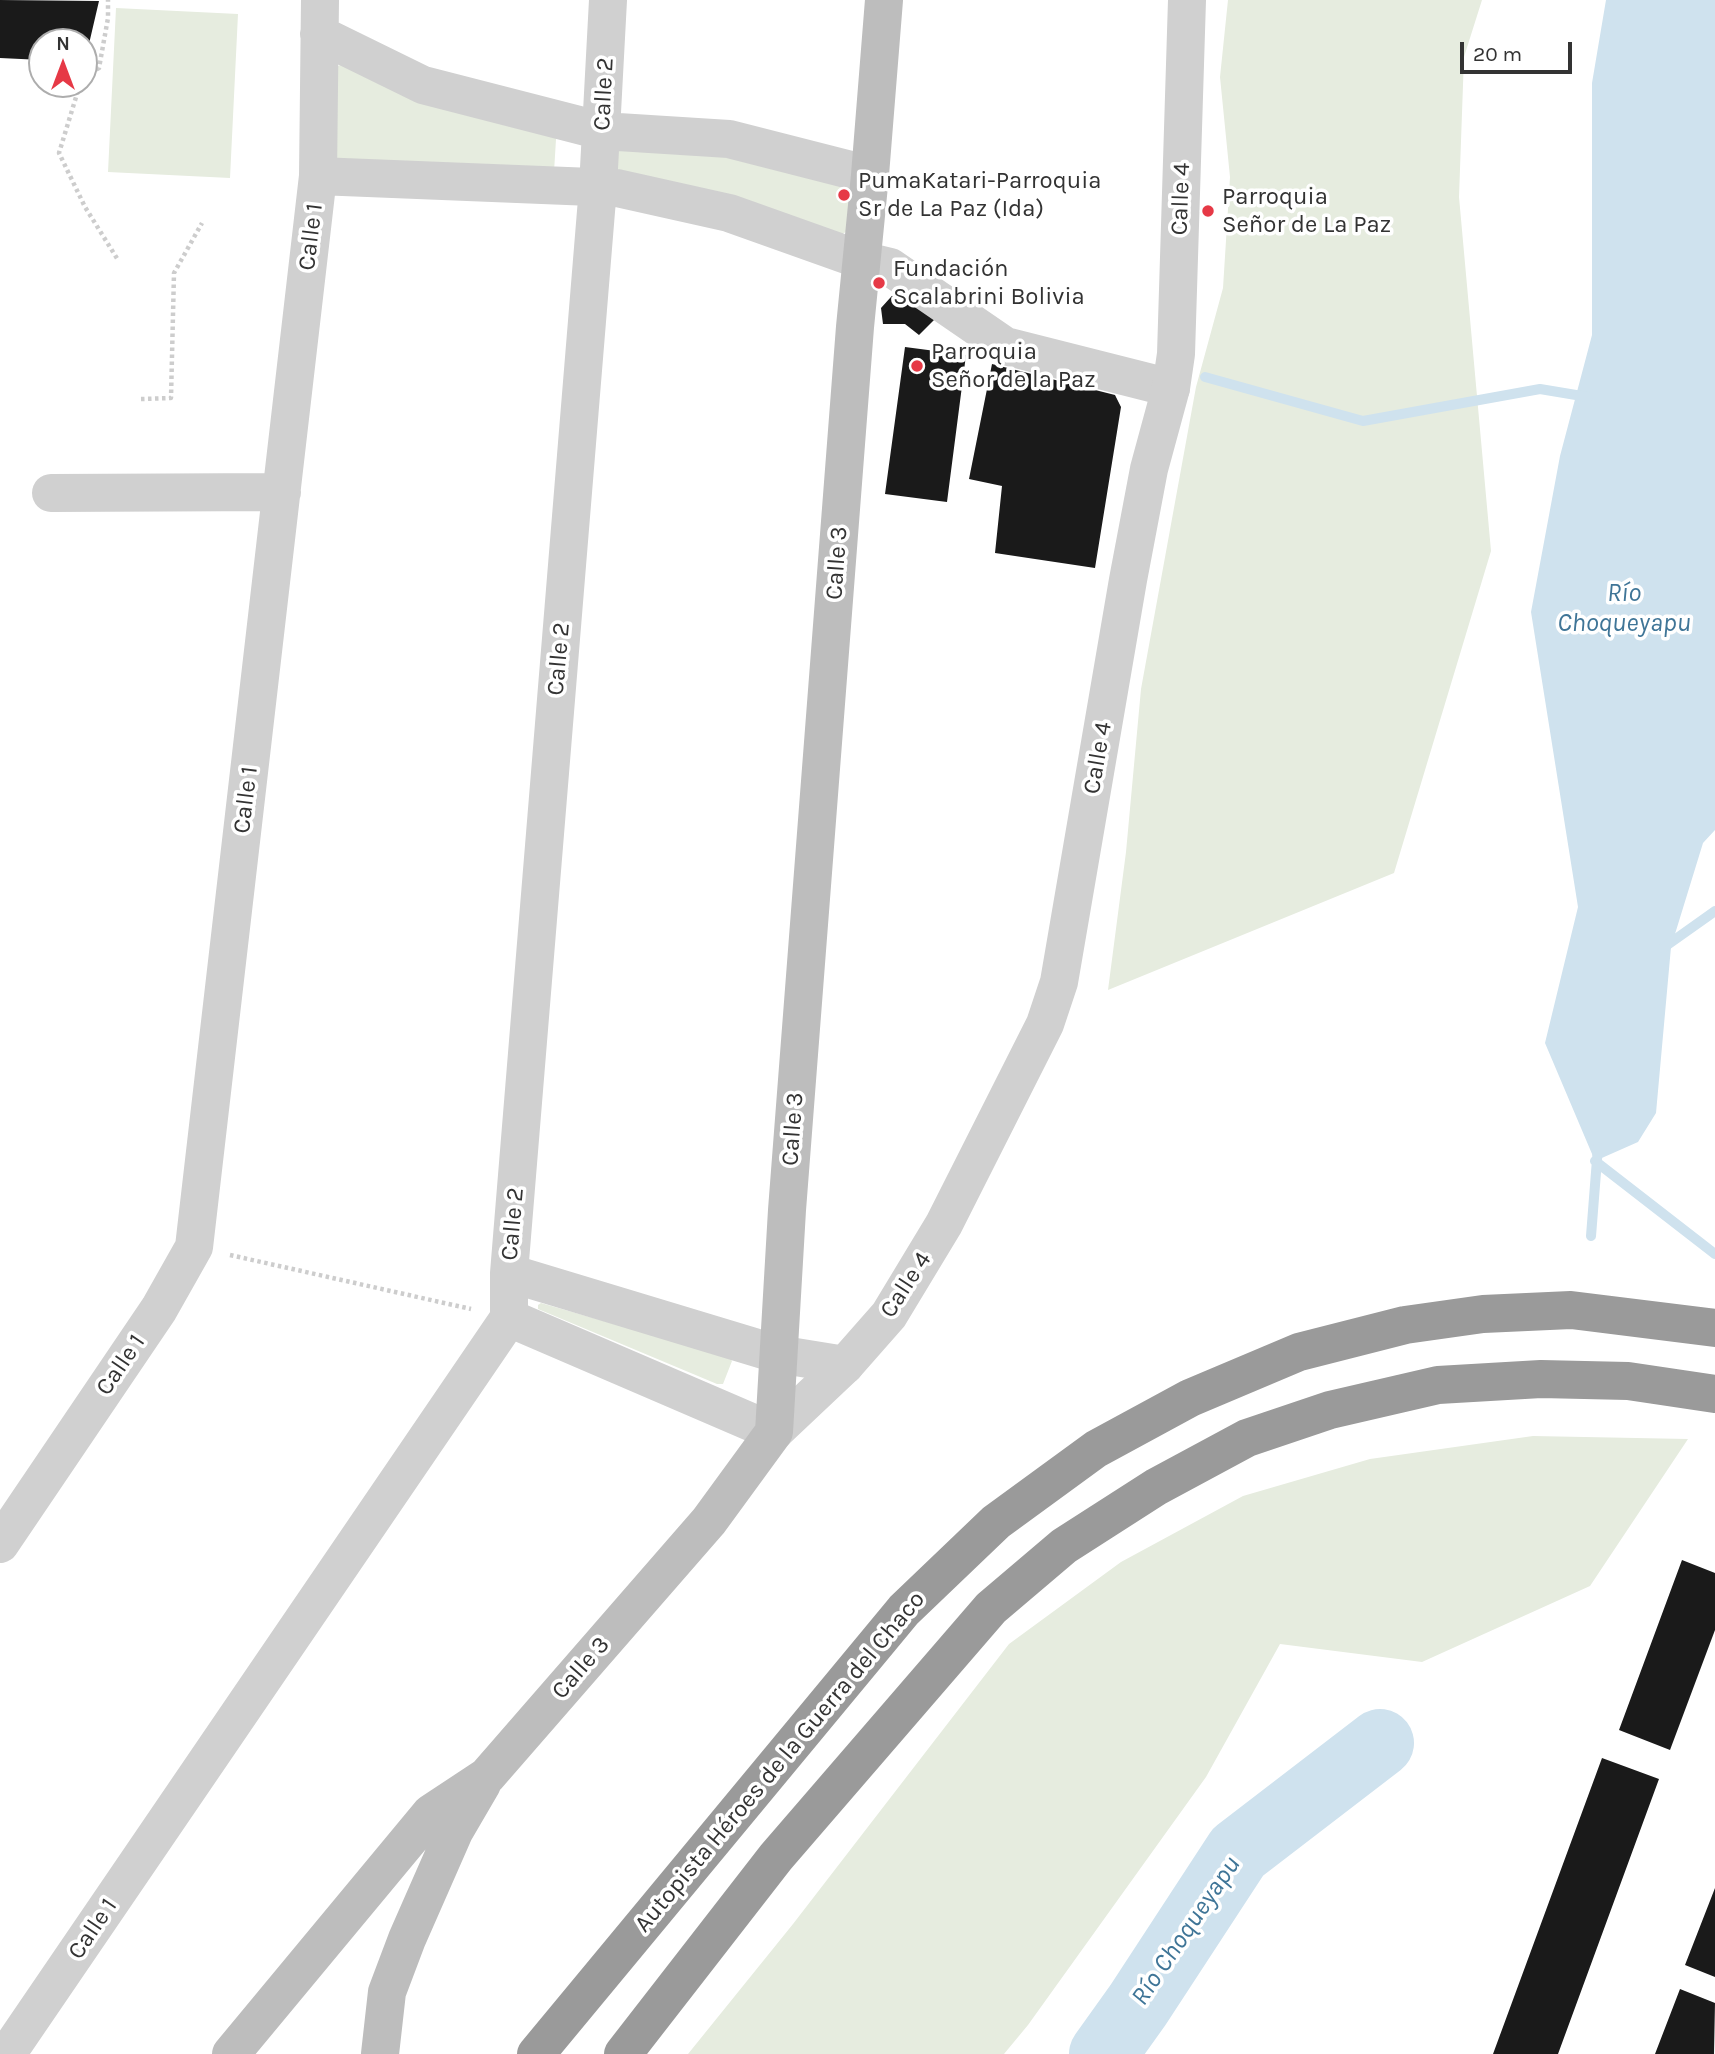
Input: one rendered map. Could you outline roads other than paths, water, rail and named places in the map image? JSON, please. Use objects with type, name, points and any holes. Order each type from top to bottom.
[{"type":"highway","name":"Autopista Héroes de la Guerra del Chaco","points":[[536,2054],[904,1609],[996,1522],[1096,1449],[1190,1398],[1298,1352],[1405,1325],[1483,1314],[1571,1310],[1715,1328]]},
{"type":"highway","points":[[623,2054],[776,1857],[991,1608],[1064,1546],[1156,1487],[1247,1438],[1330,1410],[1438,1385],[1541,1379],[1628,1381],[1715,1394]]},
{"type":"main road","name":"Calle 3","points":[[231,2054],[431,1813],[486,1776],[709,1521],[774,1432],[777,1354],[861,260],[884,0]]},
{"type":"main road","points":[[380,2054],[387,1992],[407,1939],[454,1832],[486,1776]]},
{"type":"street","name":"Calle 2","points":[[509,1318],[509,1273],[603,131],[608,0]]},
{"type":"street","name":"Calle 4","points":[[774,1432],[845,1365],[889,1315],[944,1224],[1045,1024],[1056,992],[1149,469],[1171,388],[1178,317],[1187,0]]},
{"type":"street","points":[[320,17],[423,85],[603,131],[729,139],[870,175]]},
{"type":"street","name":"Calle 1","points":[[0,1544],[159,1309],[194,1247],[318,176],[320,17]]},
{"type":"street","points":[[318,176],[617,188],[729,213],[861,260],[890,267],[1005,346],[1171,388]]},
{"type":"street","points":[[51,493],[282,492]]},
{"type":"street","points":[[509,1273],[777,1354],[845,1365]]},
{"type":"street","points":[[509,1318],[774,1432]]},
{"type":"street","name":"Calle 1","points":[[7,2054],[509,1318]]},
{"type":"water","name":"Río Choqueyapu","points":[[1606,0],[1715,0],[1715,830],[1703,843],[1671,947],[1656,1113],[1638,1142],[1595,1161],[1545,1043],[1578,907],[1531,612],[1560,456],[1592,335],[1592,83]]},
{"type":"waterway","points":[[1205,377],[1363,421],[1540,389],[1588,397]]},
{"type":"waterway","points":[[1663,948],[1715,911]]},
{"type":"waterway","name":"Río Choqueyapu","points":[[1591,1236],[1598,1147]]},
{"type":"waterway","points":[[1595,1161],[1715,1254]]},
{"type":"waterway","name":"Río Choqueyapu","points":[[1103,2054],[1238,1852],[1380,1743]]},
{"type":"place","name":"PumaKatari-Parroquia Sr de La Paz (Ida)","points":[[844,195]]},
{"type":"place","name":"Parroquia Señor de La Paz","points":[[1208,211]]},
{"type":"place","name":"Fundación Scalabrini Bolivia","points":[[879,283]]},
{"type":"place","name":"Parroquia Señor de la Paz","points":[[917,366]]}]
